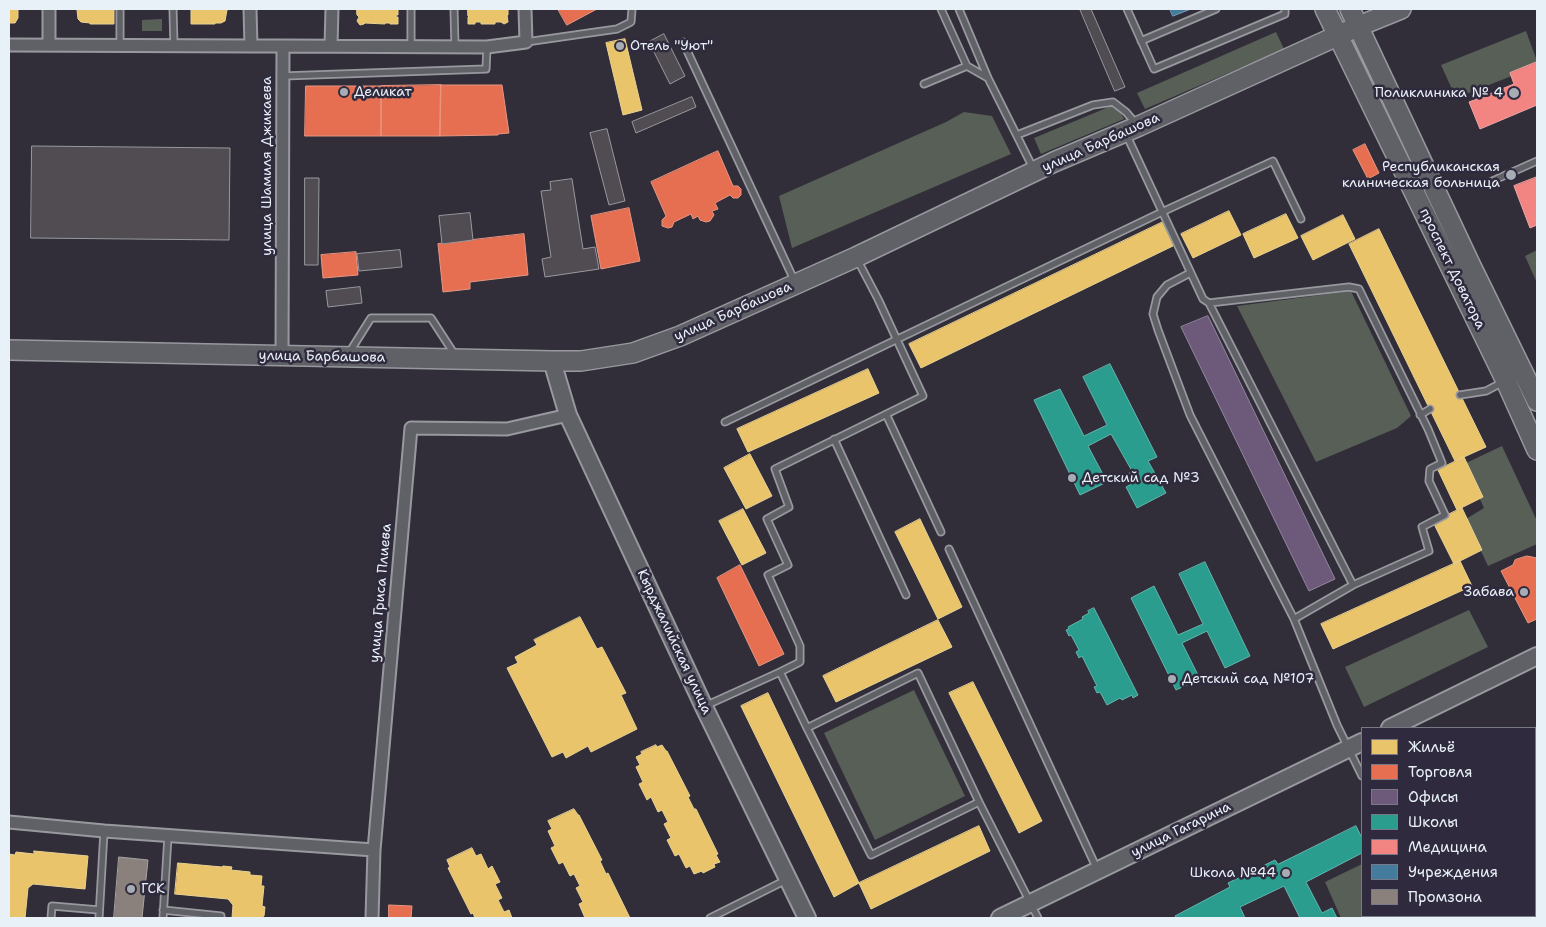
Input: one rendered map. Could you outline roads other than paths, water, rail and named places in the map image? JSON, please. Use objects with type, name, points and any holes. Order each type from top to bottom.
[{"type":"main road","name":"проспект Доватора","points":[[1325,9],[1506,381],[1537,450]]},
{"type":"main road","name":"проспект Доватора","points":[[1350,9],[1537,402]]},
{"type":"main road","name":"улица Барбашова","points":[[9,350],[552,361],[581,361],[633,353],[680,336],[856,257],[1054,162],[1401,9]]},
{"type":"street","points":[[49,9],[49,44]]},
{"type":"street","points":[[250,9],[251,46]]},
{"type":"street","points":[[331,46],[332,9]]},
{"type":"street","points":[[9,45],[487,47],[526,42],[526,9]]},
{"type":"street","name":"улица Шамиля Джикаева","points":[[282,356],[283,46]]},
{"type":"street","name":"Кырджалийская улица","points":[[552,361],[568,415],[704,707],[807,918]]},
{"type":"street","name":"улица Гриса Плиева","points":[[372,918],[374,850],[411,428],[507,429],[568,415]]},
{"type":"street","points":[[1392,727],[1537,656]]},
{"type":"street","name":"улица Гагарина","points":[[1000,918],[1356,745]]},
{"type":"street","points":[[9,822],[168,836],[374,850]]},
{"type":"lane","points":[[120,9],[120,45]]},
{"type":"lane","points":[[173,9],[174,46]]},
{"type":"lane","points":[[410,9],[411,46]]},
{"type":"lane","points":[[454,9],[455,47]]},
{"type":"lane","points":[[526,42],[617,29],[631,22],[632,9]]},
{"type":"lane","points":[[941,9],[967,66],[988,78]]},
{"type":"lane","points":[[959,9],[988,78],[1035,172]]},
{"type":"lane","points":[[1127,9],[1154,69],[1285,14],[1285,9]]},
{"type":"lane","points":[[1141,40],[1216,9]]},
{"type":"lane","points":[[683,42],[796,284]]},
{"type":"lane","points":[[283,76],[486,70],[487,47]]},
{"type":"lane","points":[[924,84],[967,66]]},
{"type":"lane","points":[[1017,135],[1093,105],[1113,102],[1126,112],[1162,212],[1203,300],[1209,303],[1349,287],[1359,289],[1428,429],[1442,463],[1430,469],[1429,481],[1445,515],[1422,526],[1430,551],[1353,586],[1294,619]]},
{"type":"lane","points":[[725,422],[1162,212],[1273,161],[1301,219]]},
{"type":"lane","points":[[1490,182],[1537,161]]},
{"type":"lane","points":[[704,707],[800,662],[800,646],[768,576],[788,565],[767,519],[789,507],[774,469],[923,396],[878,299],[856,257]]},
{"type":"lane","points":[[1190,273],[1166,285],[1157,297],[1154,314],[1158,330],[1190,415],[1294,619],[1337,725],[1356,745],[1361,771]]},
{"type":"lane","points":[[1209,303],[1353,586]]},
{"type":"lane","points":[[347,356],[371,318],[431,318],[457,359]]},
{"type":"lane","points":[[1460,395],[1486,391],[1506,381]]},
{"type":"lane","points":[[1420,415],[1430,409]]},
{"type":"lane","points":[[886,414],[942,532]]},
{"type":"lane","points":[[834,439],[906,595]]},
{"type":"lane","points":[[949,549],[1098,871]]},
{"type":"lane","points":[[780,672],[871,855],[979,802]]},
{"type":"lane","points":[[807,728],[918,673],[979,802],[1038,918]]},
{"type":"lane","points":[[98,918],[104,831]]},
{"type":"lane","points":[[163,918],[168,836]]},
{"type":"lane","points":[[710,918],[788,879]]},
{"type":"lane","points":[[51,918],[52,906],[99,910]]},
{"type":"lane","points":[[163,910],[222,916],[221,918]]},
{"type":"place","name":"Отель \"Уют\"","points":[[620,46]]},
{"type":"place","name":"Деликат","points":[[344,92]]},
{"type":"place","name":"Поликлиника № 4","points":[[1514,93]]},
{"type":"place","name":"Республиканская клиническая больница","points":[[1511,175]]},
{"type":"place","name":"Детский сад №3","points":[[1072,478]]},
{"type":"place","name":"Забава","points":[[1524,592]]},
{"type":"place","name":"Детский сад №107","points":[[1172,679]]},
{"type":"place","name":"Школа №44","points":[[1286,873]]},
{"type":"place","name":"ГСК","points":[[131,889]]}]
